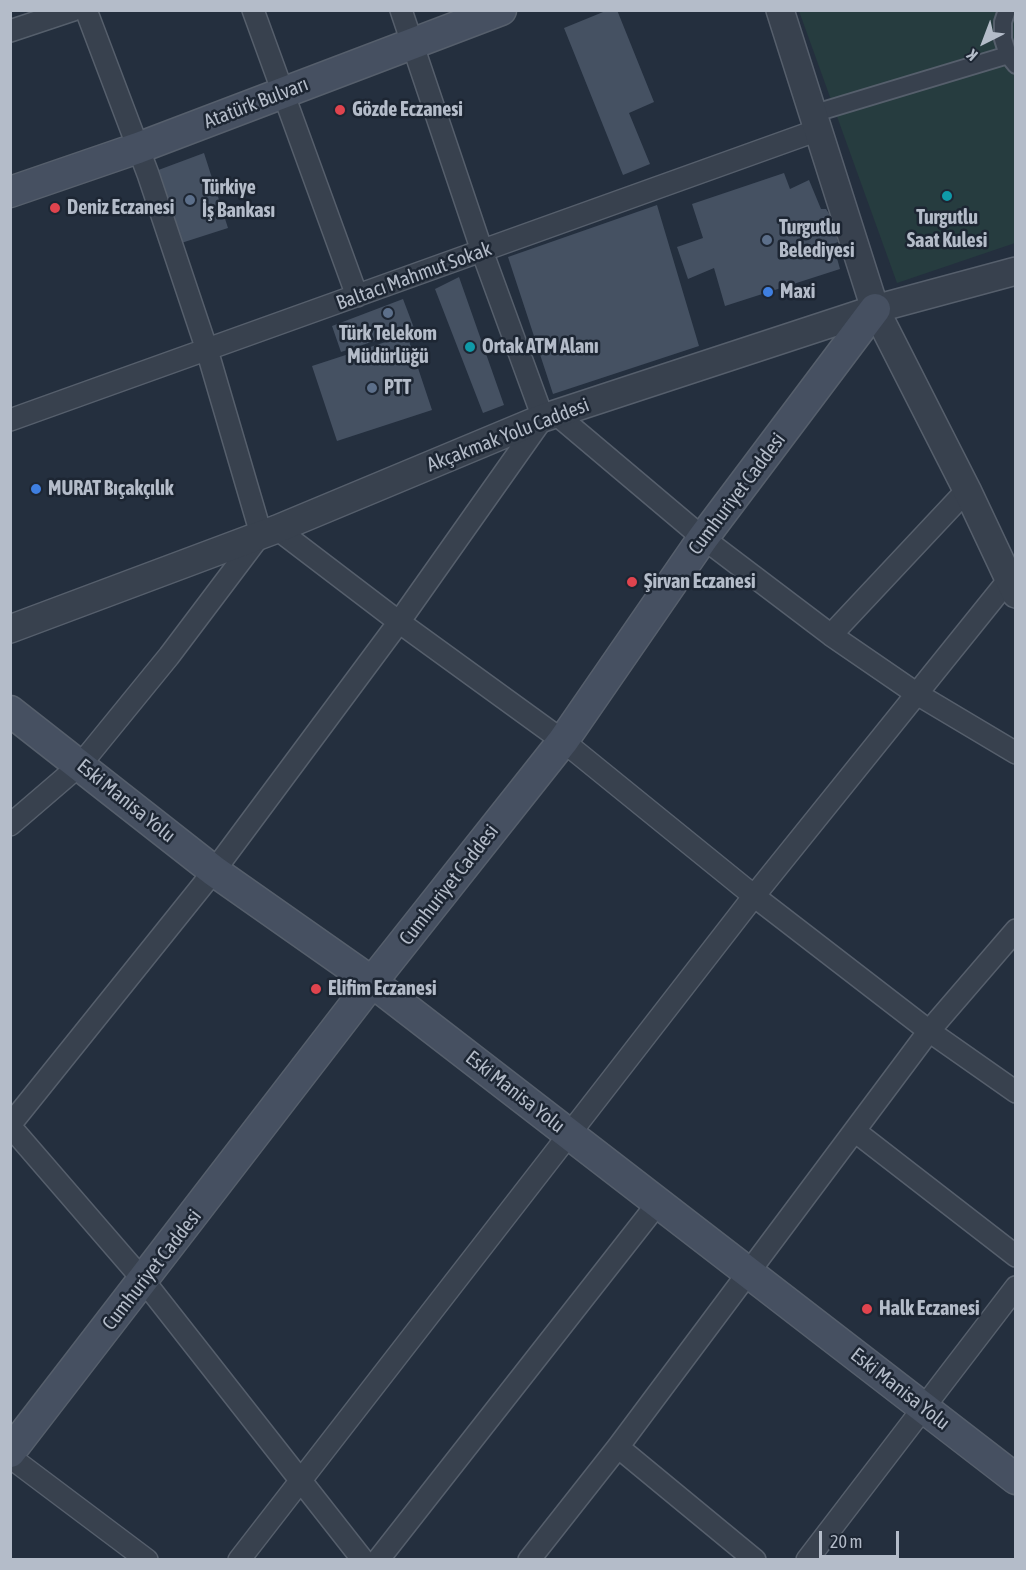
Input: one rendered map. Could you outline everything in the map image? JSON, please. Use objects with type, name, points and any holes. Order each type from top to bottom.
[{"type":"main road","name":"Atatürk Bulvarı","points":[[10,192],[138,148],[501,10]]},
{"type":"main road","name":"Cumhuriyet Caddesi","points":[[10,1452],[144,1281],[372,982],[563,741],[703,538],[875,309]]},
{"type":"main road","name":"Eski Manisa Yolu","points":[[10,711],[81,764],[214,871],[372,982],[1016,1479]]},
{"type":"street","points":[[10,31],[73,10]]},
{"type":"street","points":[[86,10],[138,148],[269,531],[563,741],[754,896],[930,1031],[1016,1092]]},
{"type":"street","points":[[253,10],[281,93],[357,296]]},
{"type":"street","points":[[401,10],[482,251],[549,416],[703,538],[831,634],[916,694],[1016,753]]},
{"type":"street","points":[[239,1560],[754,896],[916,694],[1014,583],[875,309],[780,10]]},
{"type":"street","points":[[815,122],[1012,60],[1003,39],[1003,22],[1007,10]]},
{"type":"street","name":"Baltacı Mahmut Sokak","points":[[10,420],[482,251],[815,122]]},
{"type":"street","name":"Akçakmak Yolu Caddesi","points":[[10,629],[269,531],[549,416],[875,309],[1016,271]]},
{"type":"street","points":[[363,1560],[144,1281],[10,1125],[214,871],[549,416]]},
{"type":"street","points":[[831,634],[967,490]]},
{"type":"street","points":[[10,825],[81,764],[269,531]]},
{"type":"street","points":[[529,1560],[618,1447],[930,1031],[1016,930]]},
{"type":"street","points":[[856,1132],[1016,1256]]},
{"type":"street","points":[[378,1560],[658,1203]]},
{"type":"street","points":[[807,1560],[1016,1287]]},
{"type":"street","points":[[618,1447],[755,1560]]},
{"type":"street","points":[[10,1457],[147,1560]]},
{"type":"green space","points":[[799,11],[1015,11],[1015,243],[897,283]]},
{"type":"building","points":[[608,10],[617,10],[654,102],[629,113],[650,164],[623,175],[564,28]]},
{"type":"building","name":"Türkiye İş Bankası","points":[[204,153],[228,228],[175,245],[153,172]]},
{"type":"building","name":"Turgutlu Belediyesi","points":[[784,173],[790,189],[809,180],[821,209],[826,209],[833,220],[838,242],[833,244],[840,269],[725,306],[714,268],[688,279],[677,247],[703,238],[692,204]]},
{"type":"building","points":[[657,205],[699,346],[553,394],[508,257]]},
{"type":"building","name":"Ortak ATM Alanı","points":[[459,277],[504,405],[483,413],[435,289]]},
{"type":"building","name":"Türk Telekom Müdürlüğü","points":[[403,299],[414,328],[341,352],[332,326]]},
{"type":"building","name":"PTT","points":[[407,335],[432,410],[337,441],[312,366]]},
{"type":"place","name":"Gözde Eczanesi","points":[[340,110]]},
{"type":"place","name":"Turgutlu Saat Kulesi","points":[[947,196]]},
{"type":"place","name":"Türkiye İş Bankası","points":[[190,200]]},
{"type":"place","name":"Deniz Eczanesi","points":[[55,208]]},
{"type":"place","name":"Turgutlu Belediyesi","points":[[767,240]]},
{"type":"place","name":"Maxi","points":[[768,292]]},
{"type":"place","name":"Türk Telekom Müdürlüğü","points":[[388,313]]},
{"type":"place","name":"Ortak ATM Alanı","points":[[470,347]]},
{"type":"place","name":"PTT","points":[[372,388]]},
{"type":"place","name":"MURAT Bıçakçılık","points":[[36,489]]},
{"type":"place","name":"Şirvan Eczanesi","points":[[632,582]]},
{"type":"place","name":"Elifim Eczanesi","points":[[316,989]]},
{"type":"place","name":"Halk Eczanesi","points":[[867,1309]]}]
